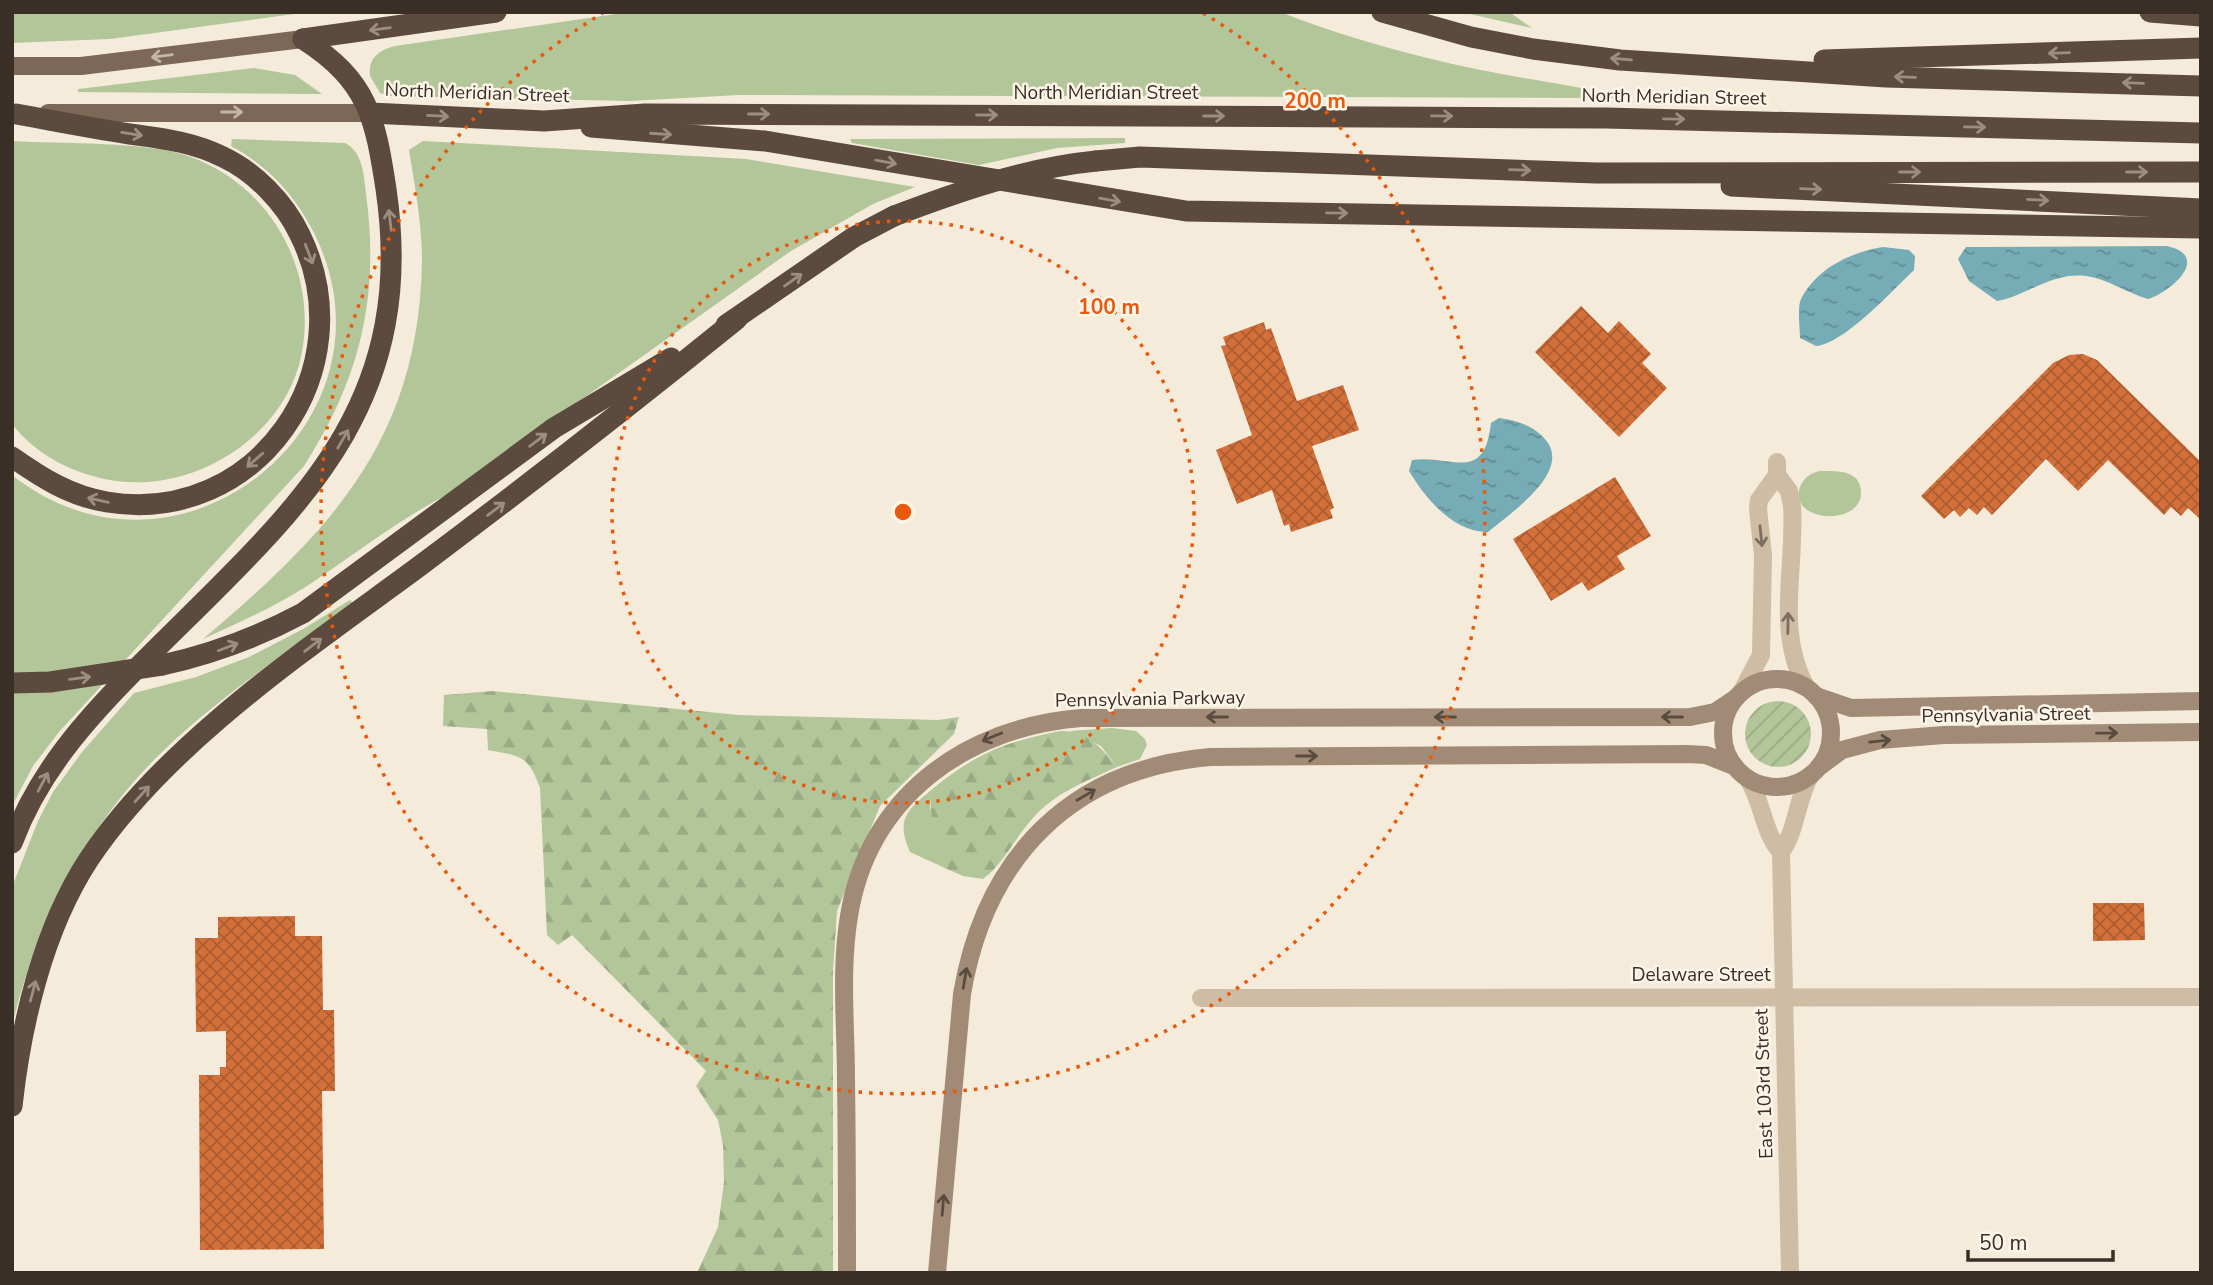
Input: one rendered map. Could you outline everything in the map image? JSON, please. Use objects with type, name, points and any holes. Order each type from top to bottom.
[{"type":"highway","points":[[303,40],[496,12]]},
{"type":"highway","name":"North Meridian Street","points":[[1382,12],[1471,37],[1533,49],[1620,60],[1886,76],[2201,86]]},
{"type":"highway","points":[[2150,12],[2201,16]]},
{"type":"highway","points":[[12,843],[48,772],[85,721],[287,515],[320,474],[360,408],[385,333],[393,261],[385,186],[370,113],[349,75],[331,57],[303,40]]},
{"type":"highway","points":[[1714,64],[2201,48]]},
{"type":"highway","name":"North Meridian Street","points":[[370,113],[544,121],[645,114],[1401,116],[2201,133]]},
{"type":"highway","points":[[12,457],[48,482],[73,494],[107,502],[165,502],[213,488],[259,458],[295,414],[309,387],[322,331],[321,302],[314,268],[301,236],[286,210],[243,169],[224,157],[173,139],[14,114]]},
{"type":"highway","points":[[544,121],[632,132],[765,141],[1186,211],[2201,228]]},
{"type":"highway","points":[[12,1106],[22,1031],[39,971],[62,913],[88,861],[142,794],[246,696],[572,452],[737,319],[854,237],[894,216],[1008,177],[1055,165],[1140,157],[1596,173],[2201,172]]},
{"type":"highway","points":[[1596,173],[1741,187],[2201,209]]},
{"type":"highway","points":[[12,683],[82,678],[162,665],[208,654],[303,612],[554,428],[737,319]]},
{"type":"main road","points":[[12,66],[81,66],[303,40]]},
{"type":"main road","name":"North Meridian Street","points":[[14,114],[370,113]]},
{"type":"main road","points":[[937,1273],[962,994],[969,956],[996,888],[1025,845],[1061,811],[1086,794],[1139,770],[1210,757],[1706,755],[1734,766],[1748,779],[1773,787],[1786,787],[1814,772],[1831,736],[1828,715],[1811,692],[1784,679],[1761,681],[1738,696],[1726,716],[1723,737],[1734,766]]},
{"type":"main road","name":"Pennsylvania Street","points":[[1811,692],[1851,708],[2201,701]]},
{"type":"main road","name":"Pennsylvania Parkway","points":[[847,1273],[845,957],[849,913],[868,852],[906,798],[947,760],[999,734],[1059,720],[1690,717],[1714,712],[1738,696]]},
{"type":"main road","name":"Pennsylvania Street","points":[[1814,772],[1842,750],[1880,740],[1944,735],[2201,732]]},
{"type":"street","points":[[1738,696],[1757,667],[1763,645],[1763,555],[1759,500],[1777,468],[1789,491],[1793,517],[1788,641],[1795,667],[1811,692]]},
{"type":"street","name":"East 103rd Street","points":[[1790,1273],[1781,852],[1792,838],[1798,800],[1814,772]]},
{"type":"street","name":"East 103rd Street","points":[[1748,779],[1761,800],[1771,842],[1781,852]]},
{"type":"street","name":"Delaware Street","points":[[1201,998],[2201,997]]},
{"type":"green space","points":[[12,12],[309,12],[110,39],[12,43]]},
{"type":"green space","points":[[630,12],[1280,12],[1363,41],[1420,56],[1622,98],[739,95],[629,101],[390,96],[380,93],[370,76],[371,64],[376,56],[395,46]]},
{"type":"green space","points":[[1461,12],[1509,12],[1532,28]]},
{"type":"green space","points":[[254,68],[295,75],[322,94],[78,92],[78,89]]},
{"type":"green space","points":[[1125,138],[1125,143],[1057,148],[979,165],[852,143],[850,139]]},
{"type":"green space","points":[[232,139],[345,143],[356,152],[363,172],[366,194],[370,268],[361,336],[352,369],[323,434],[304,466],[59,732],[33,766],[12,806],[12,475],[77,510],[143,520],[206,506],[261,474],[304,427],[330,368],[335,303],[314,233],[289,194],[269,172],[231,146]]},
{"type":"green space","points":[[12,141],[104,144],[173,152],[219,170],[244,188],[265,210],[282,234],[294,261],[302,291],[305,321],[302,352],[293,382],[278,409],[258,432],[234,452],[206,467],[177,477],[147,482],[116,481],[59,463],[34,446],[12,424]]},
{"type":"green space","points":[[423,141],[746,159],[915,187],[873,204],[791,251],[448,494],[393,527],[304,588],[203,639],[291,559],[328,518],[360,476],[385,430],[405,380],[417,324],[422,247],[409,150]]},
{"type":"green space","points":[[1820,471],[1841,472],[1858,480],[1861,494],[1857,505],[1838,516],[1825,516],[1804,508],[1799,499],[1800,487],[1808,476]]},
{"type":"green space","points":[[350,600],[353,603],[229,694],[182,733],[133,782],[87,845],[67,879],[35,951],[12,1026],[12,887],[38,821],[53,792],[82,752],[134,693],[196,677],[249,657],[303,629]]},
{"type":"green space","points":[[493,691],[739,715],[938,720],[959,717],[954,734],[880,806],[837,911],[833,971],[833,1273],[697,1273],[718,1227],[724,1182],[723,1145],[718,1120],[696,1086],[706,1071],[572,935],[558,945],[547,935],[540,788],[536,777],[522,759],[488,750],[487,729],[443,726],[444,695]]},
{"type":"green space","points":[[1778,701],[1791,704],[1801,711],[1808,721],[1811,734],[1808,747],[1801,757],[1791,764],[1778,767],[1765,764],[1755,757],[1748,747],[1745,734],[1748,721],[1755,711],[1765,704]]},
{"type":"green space","points":[[1112,728],[1136,731],[1145,739],[1147,745],[1140,759],[1117,767],[1101,746],[1070,731]]},
{"type":"green space","points":[[1061,731],[1086,737],[1100,747],[1117,767],[1072,788],[1050,802],[1026,826],[997,866],[983,879],[963,876],[947,869],[934,830],[930,791],[961,768],[991,751]]},
{"type":"green space","points":[[930,791],[930,808],[947,869],[910,852],[904,832],[909,811]]},
{"type":"water","points":[[2167,246],[2180,251],[2186,258],[2187,265],[2176,282],[2148,299],[2102,280],[2073,276],[2050,281],[1997,301],[1969,281],[1958,259],[1966,247]]},
{"type":"water","points":[[1883,247],[1909,250],[1915,256],[1914,270],[1868,315],[1840,336],[1816,346],[1800,338],[1801,299],[1816,278],[1847,257]]},
{"type":"water","points":[[1499,418],[1523,424],[1543,437],[1551,449],[1552,463],[1537,489],[1525,502],[1488,532],[1475,531],[1452,520],[1432,503],[1409,471],[1412,460],[1473,460],[1481,454],[1487,442],[1491,423]]},
{"type":"building","points":[[1581,306],[1608,333],[1619,321],[1651,354],[1642,363],[1667,388],[1619,437],[1535,352]]},
{"type":"building","points":[[1264,322],[1266,330],[1271,328],[1297,401],[1343,385],[1359,430],[1312,446],[1334,508],[1330,510],[1333,518],[1291,532],[1289,524],[1284,526],[1272,490],[1237,504],[1216,450],[1252,435],[1221,346],[1226,345],[1223,337]]},
{"type":"building","points":[[2083,354],[2097,360],[2201,462],[2201,520],[2188,508],[2181,516],[2171,507],[2164,515],[2108,460],[2078,491],[2046,459],[1992,515],[1984,507],[1977,515],[1969,508],[1960,517],[1954,510],[1944,519],[1921,496],[2053,363],[2069,355]]},
{"type":"building","points":[[1615,477],[1651,536],[1617,556],[1625,569],[1588,591],[1582,582],[1551,601],[1513,539]]},
{"type":"building","points":[[2093,903],[2144,903],[2145,940],[2093,941]]},
{"type":"building","points":[[295,916],[295,936],[322,936],[323,1010],[334,1010],[335,1091],[322,1091],[324,1249],[200,1250],[199,1075],[220,1075],[220,1067],[226,1067],[226,1031],[196,1032],[195,938],[218,938],[218,917]]}]
